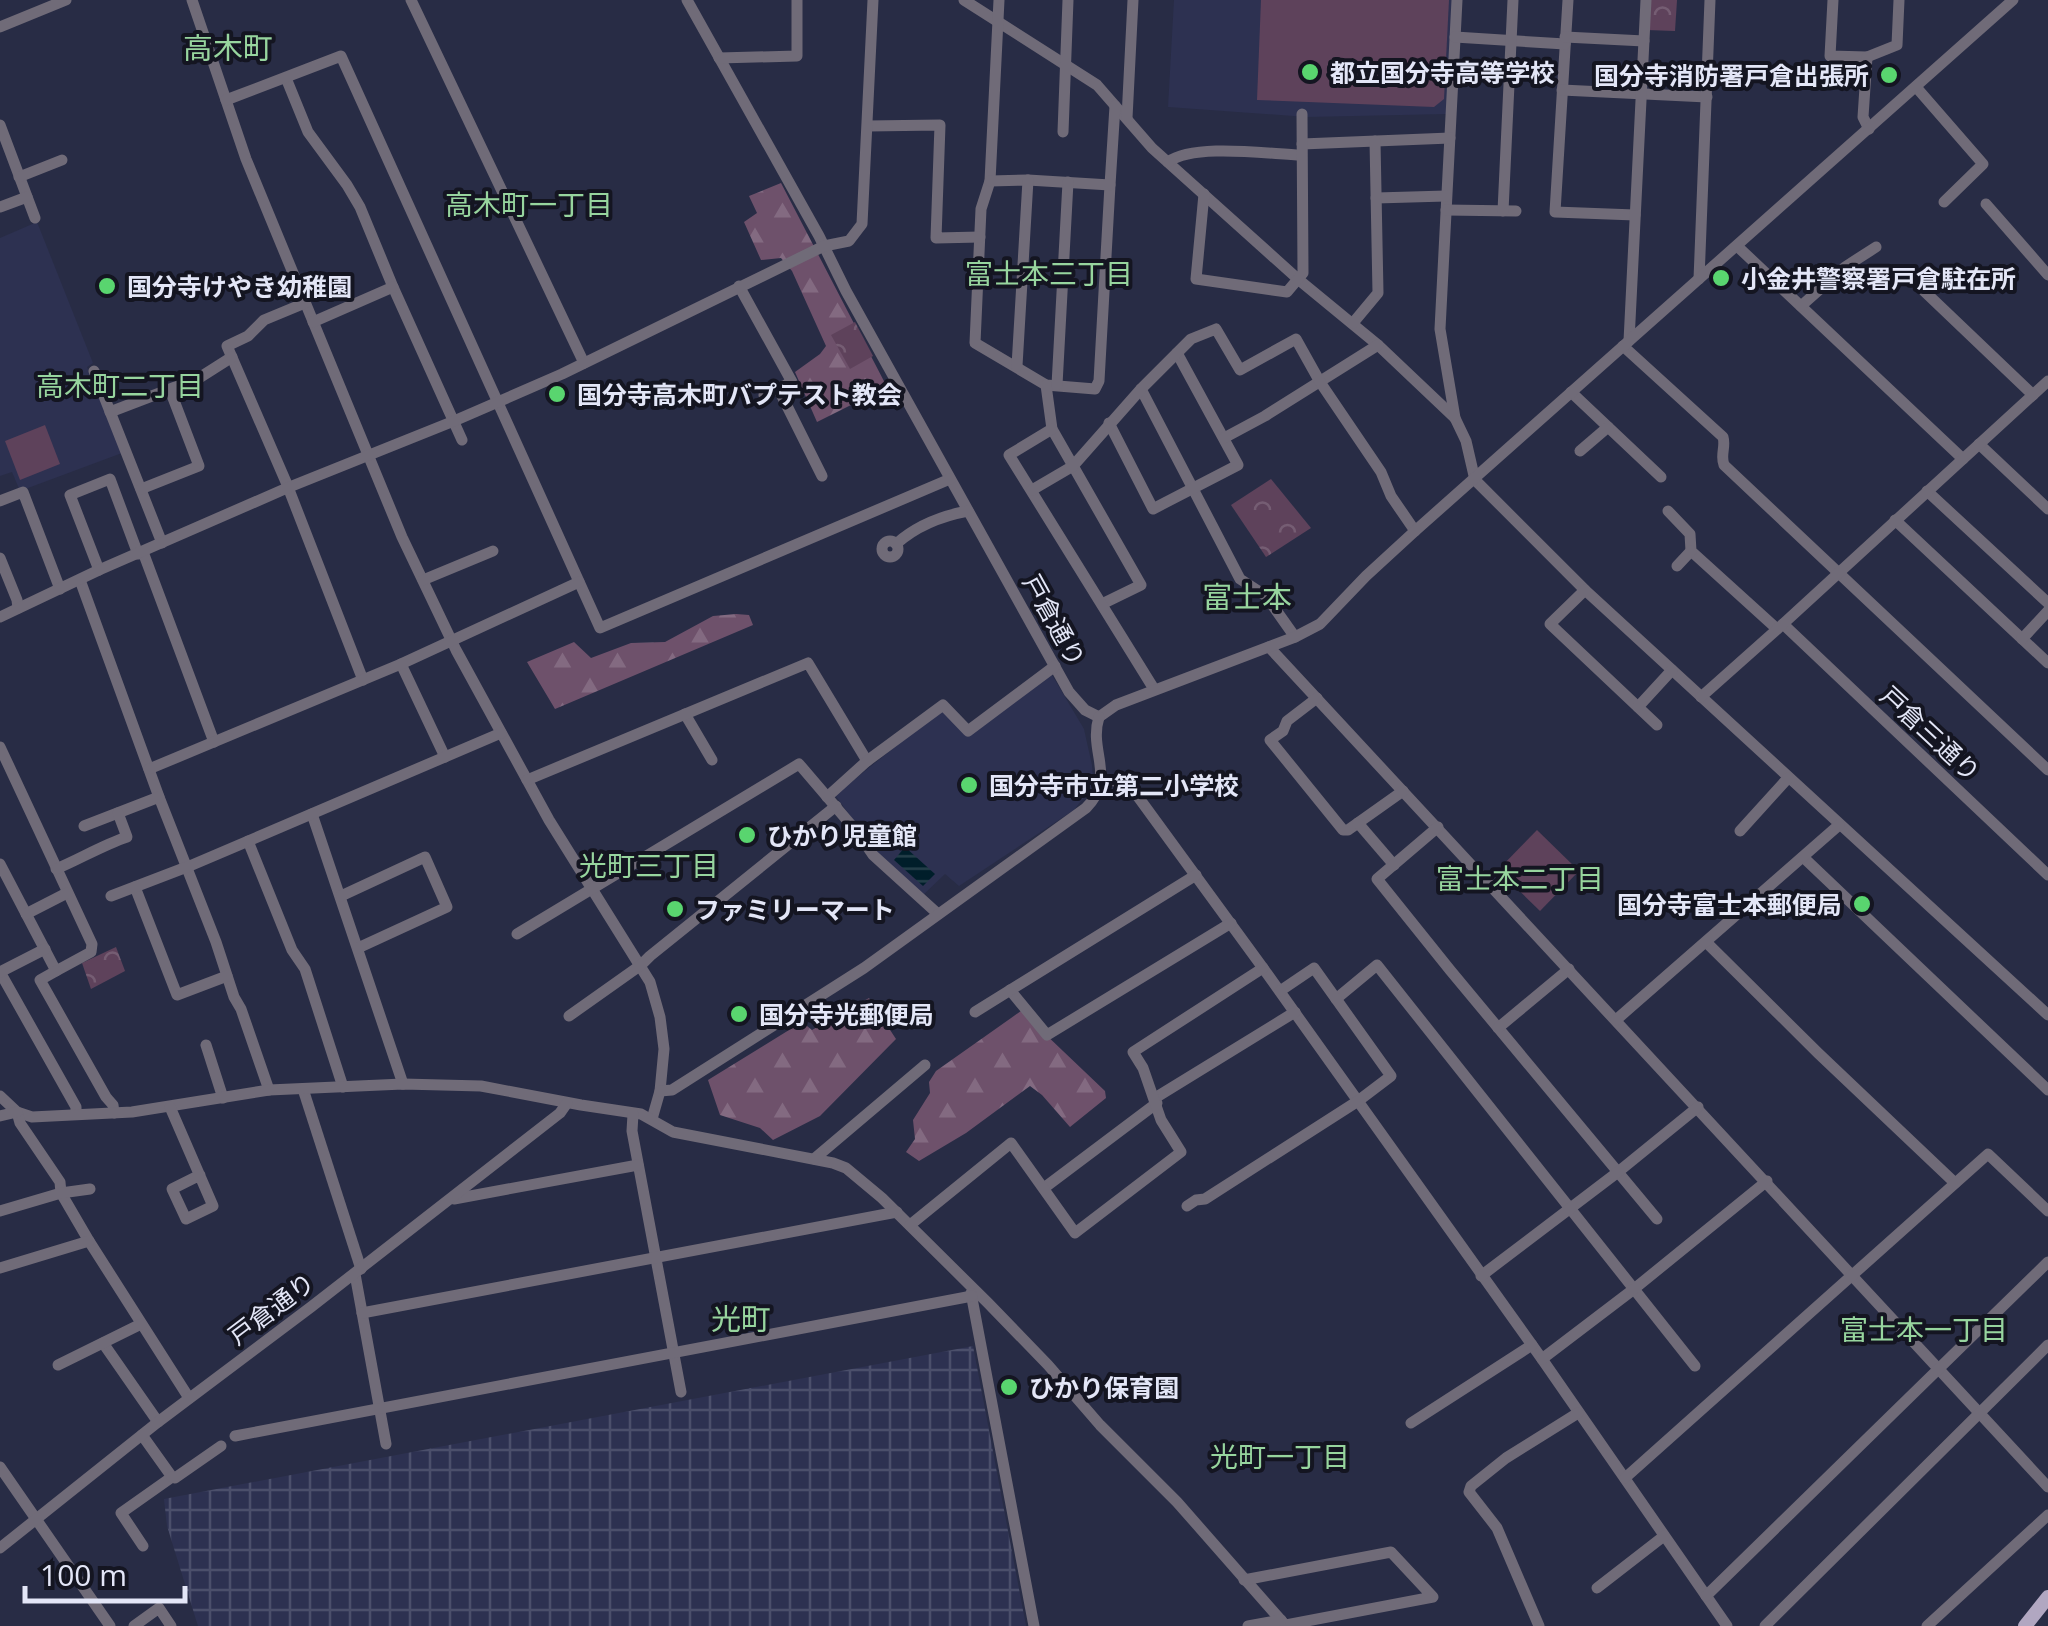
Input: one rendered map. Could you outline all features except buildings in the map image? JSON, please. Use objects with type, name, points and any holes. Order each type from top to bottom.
[{"type":"main road","points":[[2024,1626],[2048,1597]]},
{"type":"street","points":[[0,27],[42,4],[66,0]]},
{"type":"street","points":[[192,0],[246,158],[422,580],[527,780],[650,982],[664,1049],[660,1091],[652,1119]]},
{"type":"street","points":[[411,0],[584,363]]},
{"type":"street","name":"戸倉通り","points":[[688,0],[1055,666],[1076,701],[1099,717]]},
{"type":"street","points":[[720,58],[797,56],[797,0]]},
{"type":"street","points":[[0,617],[287,488],[498,403],[824,246],[849,241],[862,224],[873,0]]},
{"type":"street","points":[[964,0],[1097,85],[1152,148],[1378,345],[1454,418],[1466,441],[1475,480],[1585,590],[2048,1015]]},
{"type":"street","points":[[999,0],[990,181],[982,208],[975,343],[1052,385],[1095,388],[1099,380],[1115,106]]},
{"type":"street","points":[[1063,132],[1068,0]]},
{"type":"street","points":[[1127,118],[1133,0]]},
{"type":"street","points":[[1454,418],[1440,329],[1457,0]]},
{"type":"street","points":[[1376,198],[1509,211],[1513,0]]},
{"type":"street","points":[[1568,0],[1555,212],[1635,215]]},
{"type":"street","points":[[1626,344],[1646,0]]},
{"type":"street","points":[[1699,279],[1710,0]]},
{"type":"street","points":[[1833,0],[1830,56],[1867,56],[1896,45],[1899,0]]},
{"type":"street","points":[[660,1091],[672,1090],[864,968],[1086,808],[1097,796],[1102,779],[1096,736],[1099,717],[1116,704],[1320,624],[1415,531],[2011,1]]},
{"type":"street","points":[[1455,37],[1644,41]]},
{"type":"street","points":[[226,100],[341,56],[600,628],[950,479]]},
{"type":"street","points":[[1867,56],[1864,116],[1869,129]]},
{"type":"street","points":[[286,78],[308,132],[360,207],[462,440]]},
{"type":"street","points":[[1916,87],[1983,164],[1944,202]]},
{"type":"street","points":[[1562,90],[1707,97]]},
{"type":"street","points":[[1204,194],[1196,279],[1287,292],[1303,273],[1302,114]]},
{"type":"street","points":[[0,125],[35,218]]},
{"type":"street","points":[[868,126],[940,125],[936,238],[980,238]]},
{"type":"street","points":[[1168,162],[1177,156],[1207,152],[1302,150],[1374,141],[1450,138]]},
{"type":"street","points":[[1353,323],[1378,293],[1374,141]]},
{"type":"street","points":[[20,176],[62,160]]},
{"type":"street","points":[[1017,366],[1028,180]]},
{"type":"street","points":[[990,181],[1110,185]]},
{"type":"street","points":[[1068,182],[1052,429],[1142,585],[1102,604]]},
{"type":"street","points":[[0,207],[27,197]]},
{"type":"street","points":[[1986,204],[2048,274]]},
{"type":"street","points":[[1737,246],[1963,458]]},
{"type":"street","points":[[1801,306],[1876,246]]},
{"type":"street","points":[[738,286],[792,382],[764,394]]},
{"type":"street","points":[[313,322],[393,287]]},
{"type":"street","points":[[1700,697],[1963,458],[2042,392],[1923,290]]},
{"type":"street","points":[[305,304],[264,320],[248,336],[227,346],[363,680]]},
{"type":"street","points":[[1032,490],[1073,466],[1140,389],[1191,339],[1216,329],[1240,370],[1296,339],[1415,531]]},
{"type":"street","points":[[1626,344],[1723,437],[1724,466],[2048,770]]},
{"type":"street","points":[[1224,438],[1378,345]]},
{"type":"street","points":[[1109,423],[1153,508],[1238,465],[1177,353]]},
{"type":"street","points":[[110,412],[199,378],[232,357]]},
{"type":"street","points":[[94,371],[162,543]]},
{"type":"street","points":[[778,388],[822,476]]},
{"type":"street","points":[[1140,389],[1240,579],[1266,596],[1295,637]]},
{"type":"street","points":[[140,489],[199,466],[170,390]]},
{"type":"street","points":[[1571,392],[1661,477]]},
{"type":"street","points":[[1580,451],[1608,427]]},
{"type":"street","points":[[1052,429],[1010,455],[1154,689]]},
{"type":"street","points":[[1979,444],[2048,510]]},
{"type":"street","points":[[99,570],[70,495],[110,479],[214,742]]},
{"type":"street","points":[[1928,491],[2048,603]]},
{"type":"street","points":[[0,501],[23,492],[60,589]]},
{"type":"street","points":[[896,544],[928,524],[968,511]]},
{"type":"street","name":"戸倉三通り","points":[[1668,511],[1690,534],[1692,551],[1780,627],[2048,875]]},
{"type":"street","points":[[1895,520],[2048,663]]},
{"type":"street","points":[[422,580],[476,553],[493,551]]},
{"type":"street","points":[[1678,566],[1692,551]]},
{"type":"street","points":[[0,558],[18,608]]},
{"type":"street","points":[[80,580],[269,1090]]},
{"type":"street","points":[[149,769],[401,664],[578,582]]},
{"type":"street","points":[[1585,590],[1550,624],[1657,725]]},
{"type":"street","points":[[2022,639],[2048,612]]},
{"type":"street","points":[[1269,647],[2048,1486]]},
{"type":"street","points":[[527,780],[808,663],[867,762]]},
{"type":"street","points":[[401,664],[445,757]]},
{"type":"street","points":[[827,796],[943,705],[968,731],[1055,666]]},
{"type":"street","points":[[1638,707],[1672,670]]},
{"type":"street","points":[[1317,698],[1270,740],[1343,830],[1403,790]]},
{"type":"street","points":[[685,714],[712,760]]},
{"type":"street","points":[[110,896],[501,733]]},
{"type":"street","points":[[0,747],[6,770],[12,774],[92,944],[91,952],[40,980],[113,1105],[114,1113]]},
{"type":"street","points":[[517,934],[799,764],[873,855],[938,914]]},
{"type":"street","points":[[1740,831],[1788,778]]},
{"type":"street","points":[[1102,779],[1128,782],[1542,1359],[1727,1626]]},
{"type":"street","points":[[84,826],[159,797]]},
{"type":"street","points":[[568,1016],[641,966],[836,806]]},
{"type":"street","points":[[56,869],[127,836],[118,813]]},
{"type":"street","points":[[312,814],[403,1084]]},
{"type":"street","points":[[1358,822],[1394,865]]},
{"type":"street","points":[[1616,1020],[1839,825]]},
{"type":"street","points":[[1438,827],[1377,880],[1657,1219]]},
{"type":"street","points":[[248,841],[292,950],[305,968],[342,1087]]},
{"type":"street","points":[[1803,857],[2048,1090]]},
{"type":"street","points":[[341,896],[425,858],[447,907],[358,948]]},
{"type":"street","points":[[0,864],[56,971]]},
{"type":"street","points":[[975,1012],[1196,876]]},
{"type":"street","points":[[136,887],[178,994],[227,976]]},
{"type":"street","points":[[26,914],[67,892]]},
{"type":"street","points":[[1010,990],[1047,1035],[1230,923]]},
{"type":"street","points":[[1707,943],[1955,1183]]},
{"type":"street","points":[[45,949],[0,972],[76,1114]]},
{"type":"street","points":[[1336,999],[1378,965],[1694,1366]]},
{"type":"street","points":[[910,1225],[1012,1143],[1075,1233],[1181,1152],[1160,1120],[1156,1100],[1133,1052],[1263,968]]},
{"type":"street","points":[[1188,1206],[1205,1199],[1391,1076],[1314,968],[1280,991]]},
{"type":"street","points":[[1498,1028],[1569,969]]},
{"type":"street","points":[[1044,1188],[1156,1100],[1294,1012]]},
{"type":"street","points":[[206,1045],[223,1098]]},
{"type":"street","points":[[814,1159],[925,1065]]},
{"type":"street","points":[[0,1096],[17,1112],[32,1117],[170,1107],[269,1090],[403,1084],[481,1086],[633,1114],[652,1119],[673,1132],[846,1168],[898,1212],[1048,1366],[1100,1425],[1178,1502],[1284,1624]]},
{"type":"street","points":[[303,1089],[358,1271],[386,1444]]},
{"type":"street","name":"戸倉通り","points":[[0,1548],[562,1112],[567,1102]]},
{"type":"street","points":[[170,1107],[200,1176]]},
{"type":"street","points":[[1481,1276],[1698,1107]]},
{"type":"street","points":[[0,1116],[17,1112]]},
{"type":"street","points":[[17,1112],[20,1123],[60,1182],[61,1194],[89,1242],[189,1398]]},
{"type":"street","points":[[633,1114],[632,1131],[681,1392]]},
{"type":"street","points":[[1625,1478],[1988,1154],[2048,1212]]},
{"type":"street","points":[[450,1199],[638,1165]]},
{"type":"street","points":[[1542,1359],[1767,1181]]},
{"type":"street","points":[[0,1211],[90,1189]]},
{"type":"street","points":[[362,1313],[898,1212]]},
{"type":"street","points":[[0,1268],[89,1242]]},
{"type":"street","points":[[1706,1596],[2048,1262]]},
{"type":"street","points":[[235,1436],[674,1353],[971,1290]]},
{"type":"street","points":[[971,1290],[1034,1626]]},
{"type":"street","points":[[58,1365],[141,1324]]},
{"type":"street","points":[[103,1343],[158,1422]]},
{"type":"street","points":[[1411,1423],[1532,1345]]},
{"type":"street","points":[[1765,1626],[2048,1345]]},
{"type":"street","points":[[1540,1626],[1497,1528],[1469,1492],[1470,1486],[1506,1458],[1578,1413]]},
{"type":"street","points":[[142,1436],[172,1476]]},
{"type":"street","points":[[143,1546],[121,1514],[221,1446]]},
{"type":"street","points":[[0,1467],[110,1626]]},
{"type":"street","points":[[1927,1626],[2048,1515]]},
{"type":"street","points":[[1597,1588],[1664,1536]]},
{"type":"street","points":[[1244,1580],[1391,1552],[1434,1597],[1284,1624],[1248,1626]]},
{"type":"street","points":[[134,1626],[158,1608],[171,1626]]},
{"type":"shaded area","name":"都立国分寺高等学校","points":[[1174,0],[1453,0],[1447,114],[1307,117],[1168,107]]},
{"type":"shaded area","points":[[37,222],[93,363],[87,367],[122,453],[20,491],[12,472],[0,476],[0,238]]},
{"type":"shaded area","name":"国分寺市立第二小学校","points":[[1052,675],[1084,729],[1092,765],[1089,791],[1074,810],[959,886],[945,874],[922,896],[876,851],[835,795],[941,710],[968,737]]},
{"type":"shaded area","points":[[905,847],[935,874],[923,886],[894,860]]},
{"type":"shaded area","points":[[973,1346],[1026,1626],[198,1626],[167,1526],[164,1499]]},
{"type":"green space","name":"都立国分寺高等学校","points":[[1261,0],[1449,0],[1444,99],[1434,107],[1257,100]]},
{"type":"green space","points":[[1648,0],[1677,0],[1675,31],[1647,30]]},
{"type":"green space","points":[[781,183],[887,387],[817,422],[795,372],[826,346],[792,271],[781,258],[761,260],[744,222],[757,213],[749,196]]},
{"type":"green space","points":[[855,322],[873,356],[850,369],[831,335]]},
{"type":"green space","points":[[45,425],[60,464],[20,480],[5,441]]},
{"type":"green space","points":[[1271,479],[1311,528],[1266,557],[1231,505]]},
{"type":"green space","points":[[749,615],[753,625],[555,709],[527,662],[574,642],[591,658],[631,643],[665,642],[713,616]]},
{"type":"green space","points":[[1537,830],[1579,871],[1540,911],[1498,870]]},
{"type":"green space","points":[[116,947],[125,971],[91,989],[82,963]]},
{"type":"green space","points":[[869,998],[896,1039],[820,1116],[773,1140],[760,1128],[720,1115],[708,1080],[802,1022],[812,1030]]},
{"type":"green space","points":[[1021,1011],[1105,1091],[1106,1098],[1070,1127],[1030,1086],[966,1133],[919,1161],[906,1152],[915,1139],[913,1120],[930,1093],[929,1082],[936,1071]]},
{"type":"place","name":"都立国分寺高等学校","points":[[1310,72]]},
{"type":"place","name":"国分寺消防署戸倉出張所","points":[[1889,75]]},
{"type":"place","name":"小金井警察署戸倉駐在所","points":[[1721,278]]},
{"type":"place","name":"国分寺けやき幼稚園","points":[[107,286]]},
{"type":"place","name":"国分寺高木町バプテスト教会","points":[[557,394]]},
{"type":"place","name":"国分寺市立第二小学校","points":[[969,785]]},
{"type":"place","name":"ひかり児童館","points":[[747,835]]},
{"type":"place","name":"国分寺富士本郵便局","points":[[1862,904]]},
{"type":"place","name":"ファミリーマート","points":[[675,909]]},
{"type":"place","name":"国分寺光郵便局","points":[[739,1014]]},
{"type":"place","name":"ひかり保育園","points":[[1009,1387]]},
{"type":"district","name":"高木町","points":[[228,47]]},
{"type":"district","name":"高木町一丁目","points":[[529,204]]},
{"type":"district","name":"富士本三丁目","points":[[1049,273]]},
{"type":"district","name":"高木町二丁目","points":[[120,385]]},
{"type":"district","name":"富士本","points":[[1247,596]]},
{"type":"district","name":"光町三丁目","points":[[649,865]]},
{"type":"district","name":"富士本二丁目","points":[[1520,878]]},
{"type":"district","name":"光町","points":[[741,1318]]},
{"type":"district","name":"富士本一丁目","points":[[1924,1329]]},
{"type":"district","name":"光町一丁目","points":[[1280,1456]]}]
